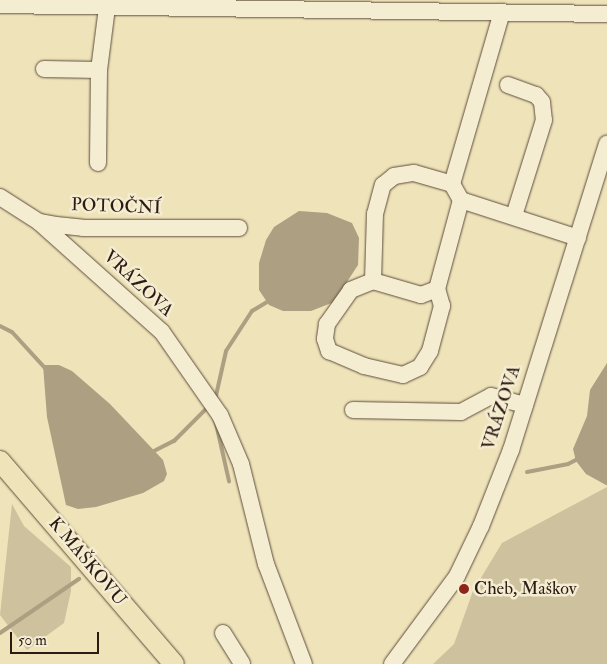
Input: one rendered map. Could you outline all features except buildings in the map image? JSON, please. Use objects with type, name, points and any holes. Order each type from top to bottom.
[{"type":"main road","name":"K MAŠKOVU","points":[[0,461],[174,664]]},
{"type":"street","points":[[98,163],[99,70],[108,3]]},
{"type":"street","points":[[0,5],[108,3],[502,12],[607,12]]},
{"type":"street","points":[[452,184],[502,12]]},
{"type":"street","points":[[44,69],[99,70]]},
{"type":"street","points":[[508,85],[536,95],[542,102],[544,120],[514,216]]},
{"type":"street","name":"VRÁZOVA","points":[[392,664],[457,576],[484,518],[525,405],[607,144]]},
{"type":"street","points":[[374,280],[375,214],[383,185],[394,176],[414,174],[452,184],[462,200],[578,238]]},
{"type":"street","name":"POTOČNÍ","points":[[0,198],[39,222],[83,228],[239,228]]},
{"type":"street","points":[[437,289],[421,295],[374,280],[351,290],[327,324],[325,339],[329,351],[364,366],[403,375],[420,367],[430,352],[442,306],[437,289],[462,200]]},
{"type":"street","name":"VRÁZOVA","points":[[39,222],[162,332],[220,415],[242,464],[266,564],[304,664]]},
{"type":"street","points":[[353,410],[461,412],[491,396],[525,405]]},
{"type":"street","points":[[223,632],[242,664]]},
{"type":"shaded area","points":[[299,211],[327,213],[352,223],[359,238],[358,265],[334,302],[311,311],[283,311],[269,305],[259,290],[259,263],[266,240],[274,227]]},
{"type":"shaded area","points":[[607,363],[606,485],[586,474],[576,461],[573,449],[587,416],[590,390]]},
{"type":"shaded area","points":[[43,365],[59,365],[72,371],[110,404],[163,460],[167,474],[164,481],[143,493],[96,507],[78,509],[66,505],[47,417]]},
{"type":"shaded area","points":[[607,487],[607,664],[433,664],[454,644],[473,591],[502,543]]},
{"type":"shaded area","points":[[12,504],[24,526],[71,567],[71,591],[64,623],[27,650],[0,615]]},
{"type":"waterway","points":[[215,400],[226,351],[252,311],[267,302]]},
{"type":"waterway","points":[[0,326],[12,332],[45,368]]},
{"type":"waterway","points":[[152,452],[174,441],[210,405]]},
{"type":"waterway","points":[[215,419],[229,481]]},
{"type":"waterway","points":[[527,472],[568,464],[580,458]]},
{"type":"waterway","points":[[0,633],[79,579]]},
{"type":"place","name":"Cheb, Maškov","points":[[464,589]]}]
